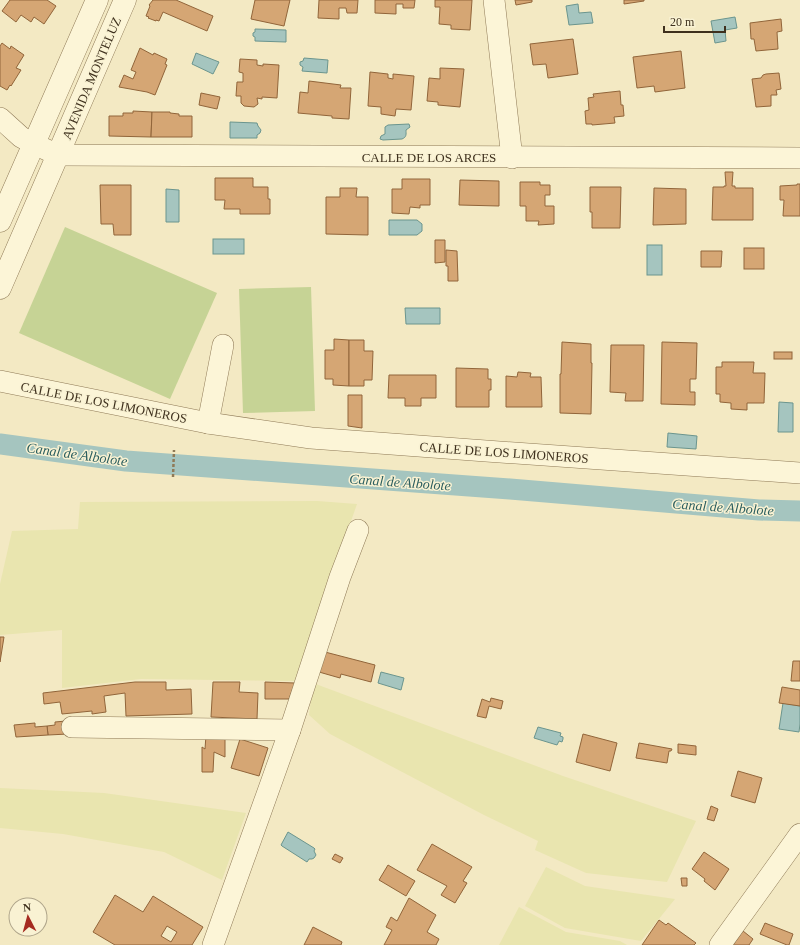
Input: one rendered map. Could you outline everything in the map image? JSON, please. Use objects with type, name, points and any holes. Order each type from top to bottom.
[{"type":"street","name":"AVENIDA MONTELUZ","points":[[0,221],[97,0]]},
{"type":"street","name":"AVENIDA MONTELUZ","points":[[0,288],[125,0]]},
{"type":"street","points":[[494,0],[512,158]]},
{"type":"street","points":[[0,118],[21,137],[34,144]]},
{"type":"street","name":"AVENIDA MONTELUZ","points":[[34,144],[58,156]]},
{"type":"street","name":"CALLE DE LOS ARCES","points":[[58,156],[800,158]]},
{"type":"street","points":[[208,423],[223,346]]},
{"type":"street","name":"CALLE DE LOS LIMONEROS","points":[[0,381],[208,423],[311,438],[486,452],[800,473]]},
{"type":"street","points":[[213,945],[290,730],[340,578],[358,530]]},
{"type":"street","points":[[72,727],[290,730]]},
{"type":"street","points":[[720,945],[800,834]]},
{"type":"path","points":[[173,477],[174,450]]},
{"type":"shaded area","points":[[317,501],[357,504],[295,681],[141,679],[62,688],[62,630],[0,635],[0,584],[12,531],[78,529],[80,502]]},
{"type":"shaded area","points":[[313,683],[563,776],[696,821],[667,882],[586,873],[535,850],[538,841],[484,815],[330,734],[309,715]]},
{"type":"shaded area","points":[[0,788],[104,793],[246,813],[222,880],[164,852],[63,834],[0,828]]},
{"type":"shaded area","points":[[546,867],[585,886],[675,899],[641,941],[565,928],[525,906]]},
{"type":"shaded area","points":[[519,907],[566,932],[620,941],[627,945],[499,945]]},
{"type":"green space","points":[[65,227],[217,293],[170,399],[19,333]]},
{"type":"green space","points":[[311,287],[315,411],[243,413],[239,289]]},
{"type":"water","points":[[578,4],[579,13],[591,12],[593,23],[569,25],[566,6]]},
{"type":"water","points":[[735,17],[737,28],[725,30],[726,41],[715,43],[711,21]]},
{"type":"water","points":[[255,29],[286,30],[286,42],[255,41],[253,33],[255,32]]},
{"type":"water","points":[[196,53],[219,62],[213,74],[192,64]]},
{"type":"water","points":[[304,58],[328,60],[327,73],[302,71],[303,67],[300,65],[300,62],[303,61]]},
{"type":"water","points":[[230,122],[257,123],[261,130],[257,135],[257,138],[230,138]]},
{"type":"water","points":[[409,124],[410,127],[406,130],[406,135],[404,138],[380,139],[381,136],[385,134],[385,127],[388,125]]},
{"type":"water","points":[[166,189],[179,190],[179,222],[166,222]]},
{"type":"water","points":[[389,220],[417,220],[422,224],[422,231],[417,235],[389,235]]},
{"type":"water","points":[[213,239],[244,239],[244,254],[213,254]]},
{"type":"water","points":[[647,245],[662,245],[662,275],[647,275]]},
{"type":"water","points":[[405,308],[440,308],[440,324],[406,324]]},
{"type":"water","points":[[779,402],[793,403],[793,432],[778,432]]},
{"type":"water","points":[[668,433],[697,436],[696,449],[667,447]]},
{"type":"water","points":[[381,672],[404,678],[401,690],[378,683]]},
{"type":"water","points":[[783,703],[800,706],[799,732],[779,729]]},
{"type":"water","points":[[538,727],[561,733],[560,736],[563,737],[562,742],[559,741],[557,745],[534,738]]},
{"type":"water","points":[[288,832],[315,849],[314,851],[316,855],[314,858],[309,859],[307,862],[281,845]]},
{"type":"building","points":[[10,0],[47,0],[56,6],[44,24],[34,17],[31,22],[21,15],[16,22],[2,11]]},
{"type":"building","points":[[153,0],[176,0],[213,16],[207,31],[163,12],[159,21],[148,18],[149,17],[146,16],[150,6],[149,5]]},
{"type":"building","points":[[255,0],[290,0],[284,26],[251,19]]},
{"type":"building","points":[[319,0],[358,0],[357,13],[347,13],[346,8],[339,8],[339,19],[318,18]]},
{"type":"building","points":[[375,0],[415,0],[414,8],[403,8],[403,4],[396,4],[396,14],[375,13]]},
{"type":"building","points":[[435,0],[472,0],[470,30],[451,29],[451,25],[439,24],[440,7],[435,7]]},
{"type":"building","points":[[515,0],[532,0],[532,2],[516,5]]},
{"type":"building","points":[[624,0],[644,0],[644,1],[624,4]]},
{"type":"building","points":[[781,19],[782,31],[777,32],[778,49],[756,51],[754,39],[751,39],[750,23]]},
{"type":"building","points":[[573,39],[578,74],[548,78],[546,64],[533,65],[530,44]]},
{"type":"building","points":[[2,43],[10,49],[11,46],[24,55],[16,68],[21,70],[7,90],[0,86],[0,46]]},
{"type":"building","points":[[140,48],[153,55],[154,53],[167,59],[165,64],[167,65],[155,95],[119,87],[124,75],[133,79],[136,72],[131,70]]},
{"type":"building","points":[[681,51],[685,88],[655,92],[654,86],[637,88],[633,57]]},
{"type":"building","points":[[240,59],[257,60],[257,65],[263,66],[263,64],[279,65],[277,98],[257,98],[258,104],[254,107],[244,106],[241,103],[241,96],[236,96],[237,82],[243,82],[243,73],[239,72]]},
{"type":"building","points":[[440,68],[464,69],[460,107],[438,105],[438,102],[427,101],[429,78],[440,79]]},
{"type":"building","points":[[370,72],[388,74],[388,78],[393,79],[393,74],[414,76],[411,110],[396,109],[395,116],[381,114],[381,107],[368,106]]},
{"type":"building","points":[[779,73],[781,89],[776,90],[777,95],[771,95],[771,106],[756,107],[752,79],[761,78],[766,74]]},
{"type":"building","points":[[309,81],[341,85],[340,88],[351,88],[349,119],[298,113],[300,92],[308,93]]},
{"type":"building","points":[[620,91],[621,105],[623,105],[624,116],[614,117],[615,123],[592,125],[586,124],[585,111],[589,110],[588,98],[594,97],[593,94]]},
{"type":"building","points":[[201,93],[220,97],[217,109],[199,105]]},
{"type":"building","points":[[133,111],[152,112],[151,137],[109,136],[109,116],[123,116],[123,113],[133,113]]},
{"type":"building","points":[[152,112],[170,112],[179,114],[179,116],[192,116],[192,137],[151,137]]},
{"type":"building","points":[[725,172],[733,172],[732,186],[735,186],[735,188],[753,188],[753,220],[712,220],[713,187],[726,186]]},
{"type":"building","points":[[215,178],[253,178],[253,187],[268,187],[270,214],[240,214],[240,209],[224,209],[225,200],[215,200]]},
{"type":"building","points":[[402,179],[430,179],[430,205],[420,205],[420,208],[410,207],[409,214],[392,213],[392,189],[402,189]]},
{"type":"building","points":[[460,180],[499,181],[499,206],[459,205]]},
{"type":"building","points":[[520,182],[540,182],[540,185],[550,185],[550,195],[545,195],[545,206],[554,206],[554,224],[538,225],[539,221],[526,221],[526,206],[520,206]]},
{"type":"building","points":[[800,184],[800,216],[783,216],[784,200],[780,200],[780,186]]},
{"type":"building","points":[[100,185],[131,185],[131,235],[114,235],[113,224],[101,224]]},
{"type":"building","points":[[590,187],[621,187],[620,228],[592,228],[592,212],[590,212]]},
{"type":"building","points":[[340,188],[357,188],[356,197],[368,197],[368,235],[326,234],[326,197],[340,197]]},
{"type":"building","points":[[654,188],[686,189],[686,224],[653,225]]},
{"type":"building","points":[[435,240],[445,240],[445,262],[435,263]]},
{"type":"building","points":[[744,248],[764,248],[764,269],[744,269]]},
{"type":"building","points":[[446,250],[457,251],[458,281],[448,281]]},
{"type":"building","points":[[701,251],[722,251],[721,267],[701,267]]},
{"type":"building","points":[[334,339],[349,340],[349,386],[333,385],[333,379],[325,379],[325,350],[334,350]]},
{"type":"building","points":[[349,340],[364,340],[364,351],[373,351],[372,380],[364,380],[364,386],[349,386]]},
{"type":"building","points":[[562,342],[591,344],[591,414],[560,413]]},
{"type":"building","points":[[662,342],[697,343],[696,379],[690,379],[690,392],[695,392],[695,405],[661,404]]},
{"type":"building","points":[[611,345],[644,345],[643,401],[625,401],[626,393],[610,392]]},
{"type":"building","points":[[774,352],[792,352],[792,359],[774,359]]},
{"type":"building","points":[[722,362],[754,362],[753,373],[765,373],[764,403],[747,403],[747,410],[731,409],[731,403],[720,402],[720,394],[716,394],[716,367],[722,367]]},
{"type":"building","points":[[456,368],[488,369],[488,379],[491,379],[491,390],[489,390],[489,407],[456,407]]},
{"type":"building","points":[[518,372],[531,373],[530,377],[541,377],[542,407],[506,407],[506,376],[517,377]]},
{"type":"building","points":[[389,375],[436,375],[436,398],[421,398],[421,406],[405,406],[405,398],[388,398]]},
{"type":"building","points":[[348,395],[362,395],[362,428],[348,426]]},
{"type":"building","points":[[0,637],[4,637],[0,662]]},
{"type":"building","points":[[325,652],[375,665],[371,682],[341,674],[340,678],[319,672]]},
{"type":"building","points":[[793,661],[800,661],[800,681],[791,681]]},
{"type":"building","points":[[135,682],[166,682],[166,690],[191,689],[192,714],[126,716],[125,693],[104,696],[106,712],[92,714],[92,711],[62,714],[60,702],[44,704],[43,693]]},
{"type":"building","points":[[213,682],[240,682],[239,692],[258,693],[257,719],[211,717]]},
{"type":"building","points":[[265,682],[295,683],[289,699],[265,699]]},
{"type":"building","points":[[782,687],[800,690],[800,706],[779,703]]},
{"type":"building","points":[[491,698],[503,701],[501,709],[489,706],[486,718],[477,716],[482,699],[490,702]]},
{"type":"building","points":[[66,721],[68,734],[48,735],[47,726],[55,725],[55,722]]},
{"type":"building","points":[[35,723],[35,727],[47,726],[48,735],[16,737],[14,725]]},
{"type":"building","points":[[583,734],[617,743],[610,771],[576,762]]},
{"type":"building","points":[[206,735],[225,736],[225,757],[214,752],[213,772],[202,772],[202,747],[205,749]]},
{"type":"building","points":[[240,739],[268,748],[259,776],[231,768]]},
{"type":"building","points":[[639,743],[672,749],[669,751],[667,763],[636,758]]},
{"type":"building","points":[[678,744],[696,746],[696,755],[678,753]]},
{"type":"building","points":[[738,771],[762,778],[755,803],[731,796]]},
{"type":"building","points":[[711,806],[718,809],[714,821],[707,819]]},
{"type":"building","points":[[432,844],[472,867],[463,881],[467,883],[455,903],[441,895],[447,886],[417,870]]},
{"type":"building","points":[[704,852],[729,869],[715,890],[704,881],[705,879],[692,869]]},
{"type":"building","points":[[335,854],[343,858],[340,863],[332,859]]},
{"type":"building","points":[[388,865],[415,881],[406,896],[379,880]]},
{"type":"building","points":[[681,878],[687,878],[687,886],[682,886]]},
{"type":"building","points":[[115,895],[143,912],[153,896],[203,927],[192,945],[115,945],[93,932]],"holes":[[[167,926],[177,932],[171,942],[161,936]]]},
{"type":"building","points":[[409,898],[436,915],[427,932],[439,939],[436,945],[384,945],[392,930],[386,927],[391,917],[397,921]]},
{"type":"building","points":[[659,920],[666,925],[668,923],[696,943],[694,945],[642,945]]},
{"type":"building","points":[[765,923],[793,934],[789,945],[760,934]]},
{"type":"building","points":[[313,927],[342,942],[341,945],[304,945]]},
{"type":"building","points":[[743,931],[753,939],[749,945],[733,945]]},
{"type":"waterway","name":"Canal de Albolote","points":[[0,444],[126,461],[510,489],[759,510],[800,511]]}]
